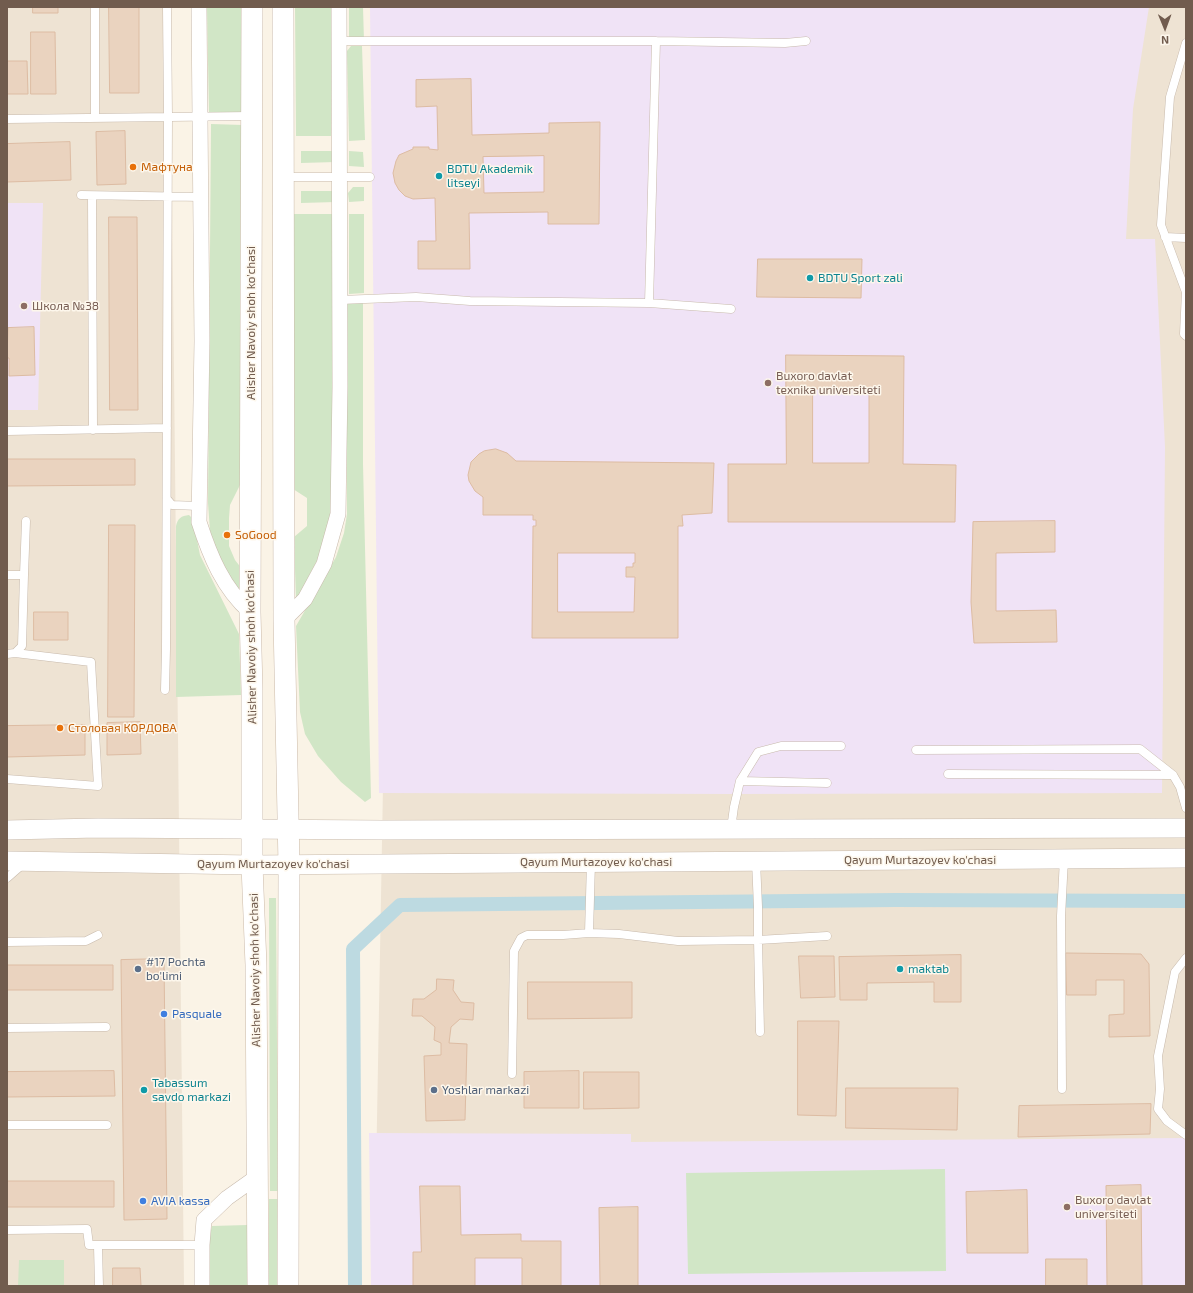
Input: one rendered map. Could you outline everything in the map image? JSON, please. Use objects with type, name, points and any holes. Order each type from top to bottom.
[{"type":"main road","name":"Alisher Navoiy shoh ko'chasi","points":[[252,7],[250,612],[252,690],[252,865],[256,965],[258,1286]]},
{"type":"main road","points":[[282,7],[284,177],[284,620],[289,865],[288,1286]]},
{"type":"street","points":[[199,7],[202,341],[199,522],[213,561],[231,592],[250,612]]},
{"type":"street","points":[[284,620],[305,599],[324,564],[338,514],[340,387],[339,7]]},
{"type":"street","points":[[7,830],[135,828],[252,830],[1186,828]]},
{"type":"street","name":"Qayum Murtazoyev ko'chasi","points":[[7,861],[289,865],[756,861],[1063,866],[1186,858]]},
{"type":"street","points":[[202,1286],[202,1245],[204,1220],[227,1198],[258,1176]]},
{"type":"lane","points":[[95,7],[95,118]]},
{"type":"lane","points":[[165,690],[168,196],[167,7]]},
{"type":"lane","points":[[339,41],[656,41],[785,43],[806,41]]},
{"type":"lane","points":[[649,303],[656,41]]},
{"type":"lane","points":[[1186,43],[1170,97],[1161,225],[1186,292],[1184,334],[1186,336]]},
{"type":"lane","points":[[7,119],[252,116]]},
{"type":"lane","points":[[284,177],[370,177]]},
{"type":"lane","points":[[81,195],[201,197]]},
{"type":"lane","points":[[92,196],[93,430]]},
{"type":"lane","points":[[1165,237],[1186,238]]},
{"type":"lane","points":[[340,300],[416,297],[470,301],[649,303],[731,309]]},
{"type":"lane","points":[[7,431],[167,428]]},
{"type":"lane","points":[[166,499],[172,505],[199,506]]},
{"type":"lane","points":[[11,654],[22,646],[26,521]]},
{"type":"lane","points":[[7,575],[24,575]]},
{"type":"lane","points":[[7,779],[98,786],[91,662],[11,654]]},
{"type":"lane","points":[[731,829],[740,781],[758,752],[781,746],[841,746]]},
{"type":"lane","points":[[916,750],[1140,749],[1173,775],[1180,787],[1186,808]]},
{"type":"lane","points":[[948,774],[1173,775]]},
{"type":"lane","points":[[740,781],[827,783]]},
{"type":"lane","points":[[7,878],[27,861]]},
{"type":"lane","points":[[756,861],[760,1032]]},
{"type":"lane","points":[[589,934],[591,862]]},
{"type":"lane","points":[[1062,1089],[1061,916],[1063,866]]},
{"type":"lane","points":[[7,942],[86,941],[98,934]]},
{"type":"lane","points":[[512,1074],[514,951],[521,938],[527,935],[619,934],[678,941],[758,940],[827,936]]},
{"type":"lane","points":[[1186,958],[1175,972],[1158,1056],[1160,1089],[1158,1109],[1167,1121],[1186,1135]]},
{"type":"lane","points":[[7,1028],[106,1027]]},
{"type":"lane","points":[[7,1125],[107,1125]]},
{"type":"lane","points":[[7,1230],[88,1229],[89,1245],[98,1246],[202,1245]]},
{"type":"lane","points":[[98,1246],[99,1286]]},
{"type":"shaded area","points":[[7,7],[170,7],[184,1286],[7,1286]]},
{"type":"shaded area","name":"Buxoro davlat texnika universiteti","points":[[370,7],[1149,7],[1133,109],[1126,239],[1155,239],[1165,447],[1162,793],[379,793]]},
{"type":"shaded area","points":[[397,7],[1186,7],[1186,1286],[374,1286]]},
{"type":"shaded area","name":"Школа №38","points":[[7,203],[43,203],[38,410],[7,410]]},
{"type":"shaded area","points":[[369,1133],[631,1134],[631,1142],[1185,1138],[1186,1286],[371,1286]]},
{"type":"green space","points":[[207,7],[244,7],[245,112],[209,113]]},
{"type":"green space","points":[[295,7],[333,7],[331,136],[296,136]]},
{"type":"green space","points":[[349,7],[363,7],[364,41],[349,40]]},
{"type":"green space","points":[[351,46],[362,46],[365,140],[349,141],[347,51]]},
{"type":"green space","points":[[211,124],[243,125],[243,479],[230,505],[229,518],[229,546],[235,560],[242,569],[242,596],[227,578],[210,531],[208,503]]},
{"type":"green space","points":[[301,151],[336,151],[336,162],[301,163]]},
{"type":"green space","points":[[349,151],[363,152],[364,167],[349,166]]},
{"type":"green space","points":[[353,187],[364,187],[364,201],[349,202],[348,193]]},
{"type":"green space","points":[[301,191],[336,191],[336,202],[301,203]]},
{"type":"green space","points":[[294,214],[332,214],[331,520],[322,551],[296,601],[294,537],[307,526],[307,498],[293,489]]},
{"type":"green space","points":[[349,214],[364,214],[364,293],[349,294]]},
{"type":"green space","points":[[346,302],[363,302],[363,464],[371,798],[365,802],[341,782],[318,756],[305,734],[300,712],[296,626],[336,557],[344,533],[347,514]]},
{"type":"green space","points":[[189,515],[193,519],[200,555],[239,634],[241,695],[176,697],[176,526],[180,518]]},
{"type":"green space","points":[[269,898],[276,898],[278,1191],[270,1191]]},
{"type":"green space","points":[[945,1169],[946,1271],[688,1274],[686,1173]]},
{"type":"green space","points":[[269,1199],[278,1199],[278,1286],[269,1286]]},
{"type":"green space","points":[[247,1225],[247,1286],[210,1286],[210,1235],[212,1226]]},
{"type":"green space","points":[[19,1260],[64,1260],[64,1286],[18,1286]]},
{"type":"building","points":[[33,7],[58,7],[58,13],[33,13]]},
{"type":"building","points":[[109,7],[139,7],[139,93],[110,93]]},
{"type":"building","points":[[31,32],[55,32],[56,94],[31,94]]},
{"type":"building","points":[[7,61],[27,61],[28,94],[7,94]]},
{"type":"building","name":"BDTU Akademik litseyi","points":[[471,79],[472,135],[549,133],[549,123],[600,122],[599,224],[548,224],[548,212],[469,213],[470,269],[418,269],[418,241],[436,241],[435,198],[413,199],[405,196],[395,183],[393,173],[399,155],[413,149],[413,147],[429,147],[429,149],[438,150],[437,106],[416,107],[416,80]],"holes":[[[544,156],[544,192],[484,193],[483,157]]]},
{"type":"building","points":[[125,131],[126,184],[97,185],[96,132]]},
{"type":"building","points":[[70,142],[71,180],[7,182],[7,144]]},
{"type":"building","points":[[109,217],[137,217],[138,410],[110,410]]},
{"type":"building","name":"BDTU Sport zali","points":[[758,259],[862,259],[861,298],[757,297]]},
{"type":"building","points":[[34,327],[35,375],[9,376],[9,358],[7,358],[8,328]]},
{"type":"building","points":[[786,355],[904,356],[903,464],[956,465],[955,522],[728,522],[728,464],[786,464]],"holes":[[[813,389],[869,389],[869,463],[813,463]]]},
{"type":"building","points":[[496,449],[507,453],[516,461],[714,463],[712,513],[682,515],[683,526],[678,526],[678,638],[532,638],[533,526],[536,526],[536,520],[533,520],[533,515],[483,515],[483,497],[475,491],[469,481],[468,475],[471,462],[484,451]],"holes":[[[558,553],[635,553],[635,563],[633,563],[633,567],[626,567],[626,577],[635,577],[634,612],[558,612]]]},
{"type":"building","points":[[7,459],[135,459],[135,485],[7,486]]},
{"type":"building","points":[[1055,521],[1055,552],[996,553],[996,611],[1056,610],[1057,642],[974,643],[971,602],[973,522]]},
{"type":"building","points":[[109,525],[135,525],[134,717],[108,717]]},
{"type":"building","points":[[34,612],[68,612],[68,640],[34,640]]},
{"type":"building","points":[[140,722],[141,754],[107,755],[107,723]]},
{"type":"building","points":[[85,725],[85,755],[7,757],[7,726]]},
{"type":"building","points":[[1066,953],[1141,954],[1149,964],[1150,1036],[1109,1037],[1109,1015],[1124,1014],[1124,980],[1096,980],[1096,995],[1067,995]]},
{"type":"building","name":"maktab","points":[[961,955],[961,1002],[934,1002],[934,982],[867,983],[867,1000],[840,1000],[839,957]]},
{"type":"building","points":[[799,956],[834,956],[835,997],[801,998]]},
{"type":"building","name":"Tabassum savdo markazi","points":[[164,959],[167,1219],[124,1220],[121,960]]},
{"type":"building","points":[[7,965],[113,965],[113,990],[7,990]]},
{"type":"building","points":[[437,979],[454,980],[453,990],[461,1002],[474,1003],[473,1020],[460,1019],[451,1027],[449,1043],[467,1044],[465,1120],[426,1121],[424,1056],[441,1055],[441,1043],[434,1040],[435,1027],[422,1016],[412,1016],[413,999],[424,999],[436,990]]},
{"type":"building","points":[[528,982],[632,982],[632,1018],[528,1019]]},
{"type":"building","points":[[798,1021],[839,1021],[836,1116],[798,1115]]},
{"type":"building","points":[[114,1071],[115,1096],[7,1097],[7,1072]]},
{"type":"building","points":[[579,1071],[579,1108],[524,1108],[524,1072]]},
{"type":"building","points":[[584,1072],[639,1072],[639,1108],[584,1109]]},
{"type":"building","points":[[846,1088],[958,1088],[957,1130],[846,1128]]},
{"type":"building","points":[[1151,1104],[1150,1134],[1018,1137],[1019,1106]]},
{"type":"building","points":[[7,1181],[114,1181],[114,1207],[7,1207]]},
{"type":"building","points":[[1141,1185],[1142,1286],[1107,1286],[1106,1186]]},
{"type":"building","points":[[420,1186],[460,1186],[461,1235],[521,1234],[521,1241],[561,1241],[561,1286],[522,1286],[522,1258],[475,1258],[475,1286],[413,1286],[413,1252],[421,1252]]},
{"type":"building","points":[[1027,1190],[1028,1253],[967,1253],[966,1192]]},
{"type":"building","points":[[638,1207],[638,1286],[600,1286],[599,1208]]},
{"type":"building","points":[[1046,1259],[1087,1259],[1087,1286],[1046,1286]]},
{"type":"building","points":[[113,1268],[140,1268],[141,1286],[113,1286]]},
{"type":"waterway","points":[[355,1286],[353,949],[400,905],[896,900],[1186,901]]},
{"type":"place","name":"Мафтуна","points":[[133,167]]},
{"type":"place","name":"BDTU Akademik litseyi","points":[[439,176]]},
{"type":"place","name":"BDTU Sport zali","points":[[810,278]]},
{"type":"place","name":"Школа №38","points":[[24,306]]},
{"type":"place","name":"Buxoro davlat texnika universiteti","points":[[768,383]]},
{"type":"place","name":"SoGood","points":[[227,535]]},
{"type":"place","name":"Столовая КОРДОВА","points":[[60,728]]},
{"type":"place","name":"#17 Pochta bo'limi","points":[[138,969]]},
{"type":"place","name":"maktab","points":[[900,969]]},
{"type":"place","name":"Pasquale","points":[[164,1014]]},
{"type":"place","name":"Tabassum savdo markazi","points":[[144,1090]]},
{"type":"place","name":"Yoshlar markazi","points":[[434,1090]]},
{"type":"place","name":"AVIA kassa","points":[[143,1201]]},
{"type":"place","name":"Buxoro davlat universiteti","points":[[1067,1207]]}]
